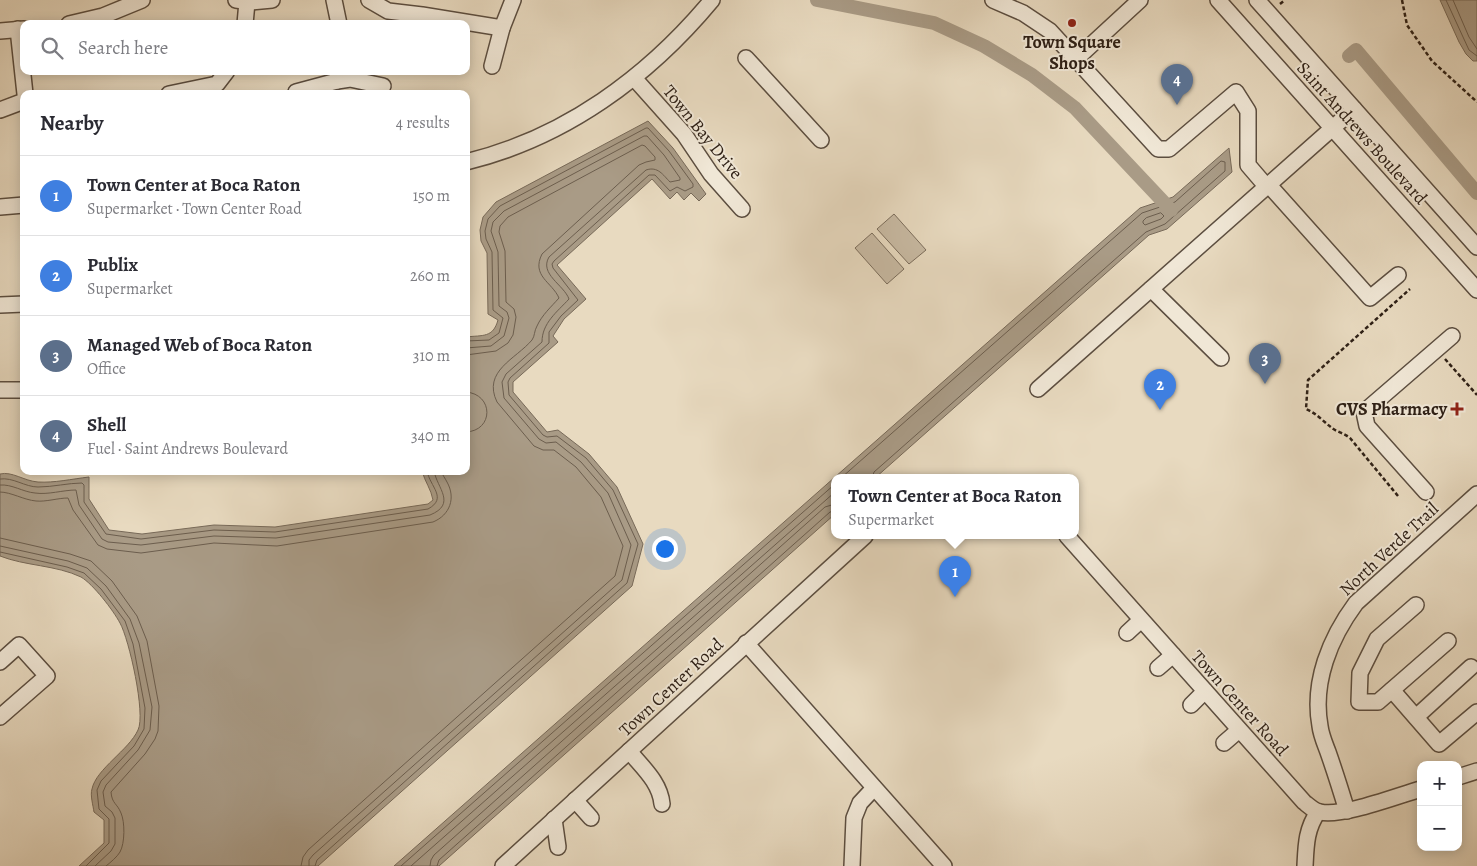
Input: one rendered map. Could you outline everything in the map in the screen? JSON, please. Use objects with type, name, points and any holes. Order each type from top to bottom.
[{"type":"street","points":[[86,20],[103,16],[142,0]]},
{"type":"street","points":[[244,20],[242,1],[272,0]]},
{"type":"street","points":[[334,0],[338,20]]},
{"type":"street","points":[[369,0],[388,11],[453,20]]},
{"type":"street","points":[[492,66],[502,28],[513,0]]},
{"type":"street","points":[[470,161],[506,150],[566,123],[599,103],[634,78],[676,40],[712,0]]},
{"type":"street","points":[[993,0],[1023,13],[1050,31],[1158,149],[1169,149],[1236,92],[1248,111],[1248,165],[1370,298],[1398,275]]},
{"type":"street","points":[[1076,59],[1140,0]]},
{"type":"street","name":"Saint Andrews Boulevard","points":[[1218,0],[1477,290]]},
{"type":"street","name":"Saint Andrews Boulevard","points":[[1257,0],[1477,247]]},
{"type":"street","points":[[470,23],[502,28]]},
{"type":"street","points":[[0,31],[20,29]]},
{"type":"street","points":[[746,58],[821,140]]},
{"type":"street","points":[[24,75],[25,90]]},
{"type":"street","points":[[188,90],[217,84],[224,75]]},
{"type":"street","points":[[301,90],[337,76],[383,86]]},
{"type":"street","name":"Town Bay Drive","points":[[634,78],[684,134],[711,174],[742,209]]},
{"type":"street","points":[[0,110],[20,102]]},
{"type":"street","points":[[1038,389],[1354,109]]},
{"type":"street","points":[[0,207],[20,205]]},
{"type":"street","points":[[1152,289],[1221,358]]},
{"type":"street","points":[[0,305],[20,304]]},
{"type":"street","points":[[1426,492],[1367,426],[1364,412],[1452,336]]},
{"type":"street","points":[[0,390],[20,390]]},
{"type":"street","name":"North Verde Trail","points":[[1347,811],[1320,727],[1318,706],[1324,662],[1332,641],[1342,621],[1356,603],[1477,494]]},
{"type":"street","name":"Town Center Road","points":[[503,866],[518,859],[574,800],[862,539]]},
{"type":"street","name":"Town Center Road","points":[[1070,539],[1304,802],[1318,812]]},
{"type":"street","points":[[1416,605],[1377,639],[1360,673],[1359,702],[1378,702],[1448,641]]},
{"type":"street","points":[[1128,633],[1141,620]]},
{"type":"street","points":[[746,643],[944,866]]},
{"type":"street","points":[[0,662],[19,645],[46,676],[0,718]]},
{"type":"street","points":[[1158,668],[1173,655]]},
{"type":"street","points":[[1416,718],[1472,667]]},
{"type":"street","points":[[1392,690],[1439,744],[1477,712]]},
{"type":"street","points":[[1191,705],[1205,692]]},
{"type":"street","points":[[1224,743],[1239,730]]},
{"type":"street","points":[[629,751],[656,784],[661,794],[662,804]]},
{"type":"street","points":[[1462,776],[1477,772]]},
{"type":"street","points":[[852,866],[854,818],[860,803],[874,788]]},
{"type":"street","points":[[1305,866],[1307,835],[1311,822],[1318,812],[1332,814],[1347,811],[1417,789]]},
{"type":"street","points":[[574,800],[591,818]]},
{"type":"street","points":[[554,819],[558,847]]},
{"type":"path","points":[[1280,4],[1285,0]]},
{"type":"path","points":[[1402,0],[1407,25],[1432,61],[1477,102]]},
{"type":"path","points":[[1398,496],[1350,438],[1342,432],[1334,430],[1306,409],[1308,380],[1410,289]]},
{"type":"path","points":[[1445,359],[1477,395]]},
{"type":"shaded area","points":[[894,214],[926,250],[909,264],[877,229]]},
{"type":"shaded area","points":[[872,233],[904,269],[887,284],[855,248]]},
{"type":"water","points":[[1440,0],[1477,0],[1477,61],[1473,61],[1466,54]]},
{"type":"water","points":[[648,121],[673,148],[706,194],[699,201],[691,193],[684,200],[677,192],[670,199],[652,179],[557,265],[586,299],[564,319],[553,336],[558,342],[513,382],[513,392],[547,432],[558,430],[589,454],[617,487],[643,544],[632,586],[318,866],[79,866],[104,843],[104,820],[94,812],[91,791],[100,774],[128,745],[138,730],[140,709],[135,676],[128,644],[120,623],[113,611],[86,580],[61,570],[0,556],[0,474],[5,473],[38,482],[89,477],[89,499],[109,530],[142,534],[214,525],[275,527],[428,504],[433,500],[424,475],[470,475],[470,336],[490,333],[498,320],[488,314],[487,253],[481,241],[480,230],[483,217],[496,202]]},
{"type":"water","points":[[1229,148],[1232,172],[1167,229],[1149,235],[880,474],[838,474],[1140,208],[1173,197]]},
{"type":"water","points":[[831,481],[831,518],[439,866],[394,866]]},
{"type":"waterway","points":[[817,0],[934,23],[984,46],[1032,75],[1075,108],[1171,210]]},
{"type":"waterway","points":[[1349,56],[1356,50],[1477,193]]},
{"type":"place","name":"Town Square Shops","points":[[1072,23]]},
{"type":"place","name":"Shell","points":[[1177,105]]},
{"type":"place","name":"Managed Web of Boca Raton","points":[[1265,384]]},
{"type":"place","name":"CVS Pharmacy","points":[[1457,409]]},
{"type":"place","name":"Publix","points":[[1160,410]]},
{"type":"place","name":"Town Center at Boca Raton","points":[[955,597]]}]
